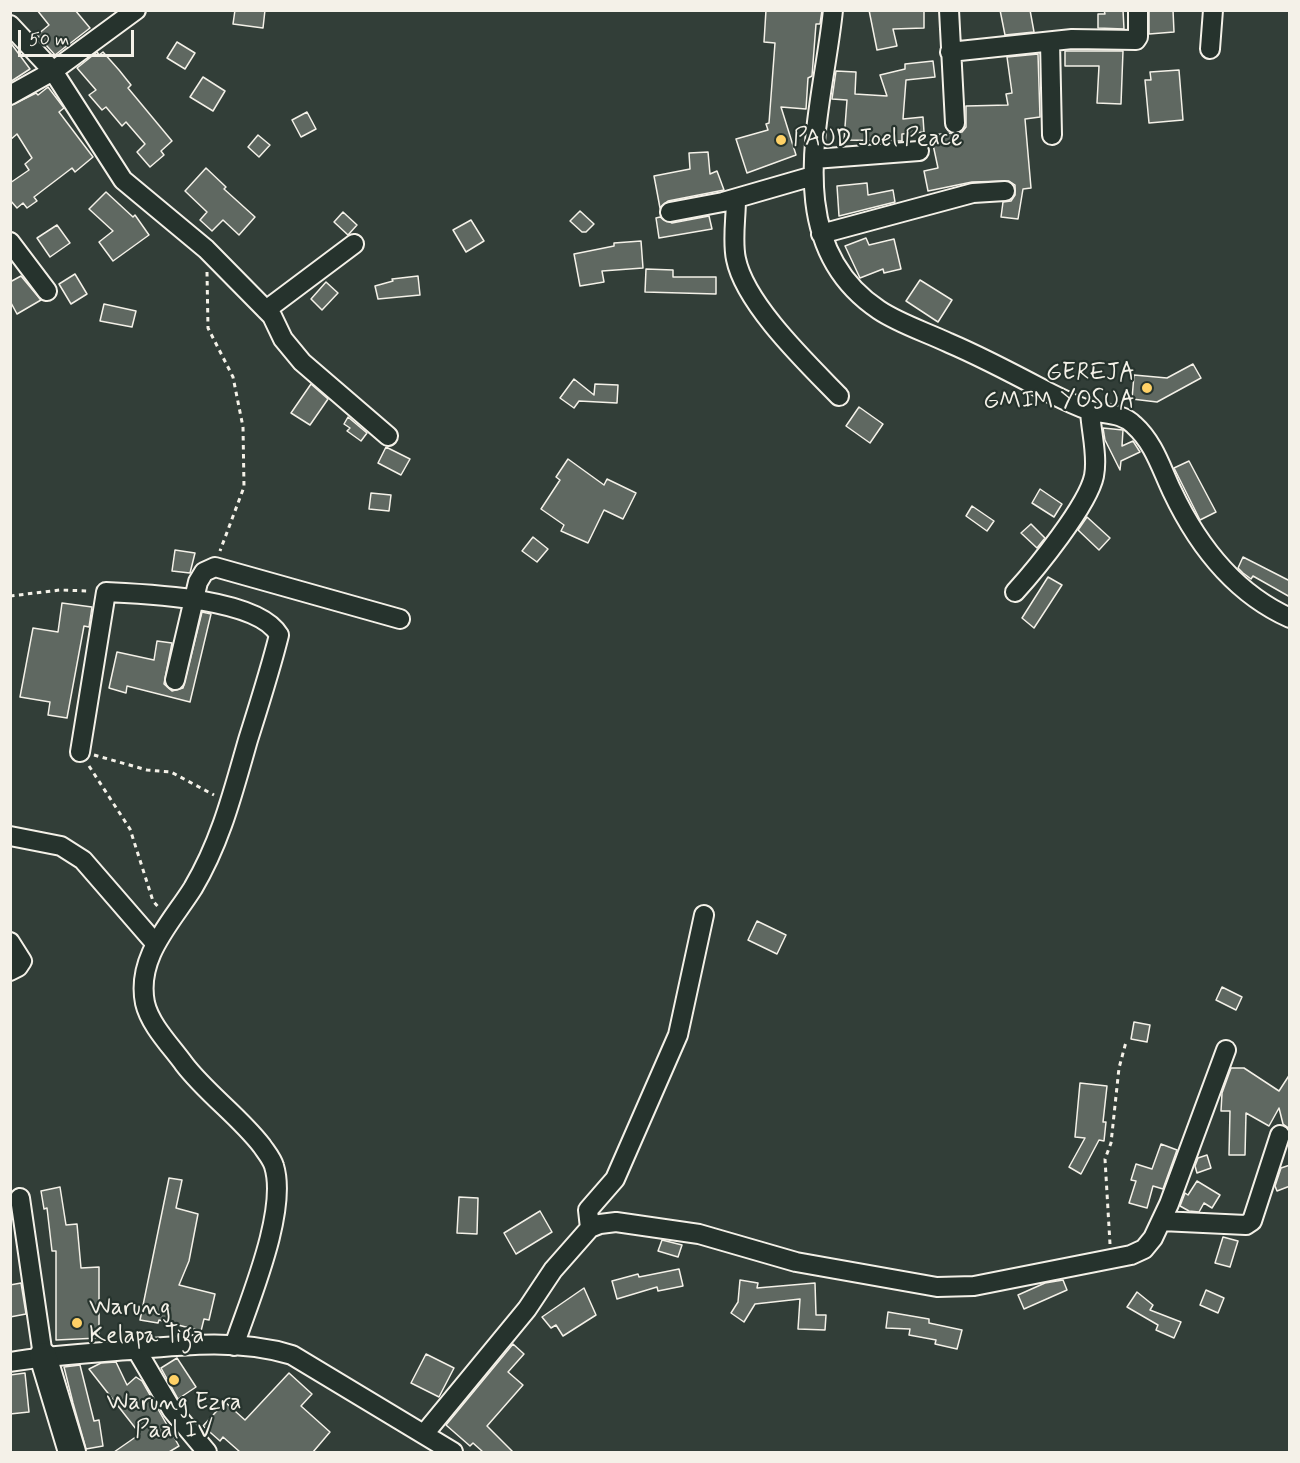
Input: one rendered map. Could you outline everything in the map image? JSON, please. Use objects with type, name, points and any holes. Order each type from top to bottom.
[{"type":"street","points":[[10,95],[53,71],[136,10]]},
{"type":"street","points":[[833,10],[818,111],[814,168],[815,215],[835,264],[878,309],[1090,411],[1125,418],[1134,425],[1151,445],[1173,494],[1221,570],[1255,600],[1290,618]]},
{"type":"street","points":[[949,10],[955,123]]},
{"type":"street","points":[[950,52],[1050,42],[1136,40],[1138,10]]},
{"type":"street","points":[[1210,49],[1213,10]]},
{"type":"street","points":[[10,25],[53,71],[123,180],[207,249],[266,310],[283,339],[302,362],[388,436]]},
{"type":"street","points":[[1050,42],[1052,135]]},
{"type":"street","points":[[670,212],[736,199],[814,168],[919,151]]},
{"type":"street","points":[[821,234],[973,193],[1005,191]]},
{"type":"street","points":[[736,199],[735,258],[740,273],[760,307],[797,352],[839,396]]},
{"type":"street","points":[[10,242],[48,291]]},
{"type":"street","points":[[266,310],[354,244]]},
{"type":"street","points":[[1015,592],[1043,561],[1089,489],[1094,466],[1090,411]]},
{"type":"street","points":[[175,680],[198,582],[204,572],[215,567],[400,619]]},
{"type":"street","points":[[80,752],[106,592],[160,594],[239,609],[261,617],[273,626],[279,635],[232,804],[218,840],[192,889],[155,943],[146,974],[145,1003],[157,1028],[189,1070],[236,1116],[274,1165],[277,1191],[270,1233],[234,1346]]},
{"type":"street","points":[[10,836],[61,846],[83,860],[155,943]]},
{"type":"street","points":[[590,1228],[588,1210],[615,1179],[678,1035],[705,915]]},
{"type":"street","points":[[10,942],[22,961],[18,967],[10,971]]},
{"type":"street","points":[[424,1434],[527,1309],[553,1270],[590,1228],[600,1224],[616,1222],[699,1234],[796,1262],[937,1287],[974,1286],[1112,1260],[1144,1249],[1153,1238],[1161,1221],[1226,1050]]},
{"type":"street","points":[[1161,1221],[1245,1225],[1252,1221],[1280,1136]]},
{"type":"street","points":[[20,1198],[43,1356],[72,1452]]},
{"type":"street","points":[[10,1362],[43,1356],[176,1345],[234,1346],[273,1350],[292,1355],[453,1452]]},
{"type":"street","points":[[136,1349],[172,1410],[207,1452]]},
{"type":"path","points":[[207,249],[208,328],[233,377],[243,437],[244,487],[215,567]]},
{"type":"path","points":[[10,596],[60,590],[106,592]]},
{"type":"path","points":[[80,752],[147,770],[171,772],[232,804]]},
{"type":"path","points":[[80,752],[106,796],[130,829],[153,901],[171,919]]},
{"type":"path","points":[[1112,1260],[1105,1159],[1111,1143],[1113,1113],[1126,1042]]},
{"type":"building","points":[[37,10],[75,10],[90,28],[55,55],[37,35],[49,25]]},
{"type":"building","points":[[235,10],[265,10],[263,28],[233,24]]},
{"type":"building","points":[[766,10],[822,10],[820,24],[816,24],[812,76],[808,78],[806,109],[781,107],[796,155],[747,173],[736,139],[768,130],[766,124],[769,123],[775,43],[764,42]]},
{"type":"building","points":[[869,10],[924,10],[924,28],[893,29],[897,46],[877,50]]},
{"type":"building","points":[[1000,10],[1030,10],[1034,32],[1005,35]]},
{"type":"building","points":[[1104,10],[1123,10],[1124,29],[1098,28],[1098,14],[1105,14]]},
{"type":"building","points":[[1149,10],[1173,10],[1174,32],[1149,34]]},
{"type":"building","points":[[10,42],[30,69],[10,82]]},
{"type":"building","points":[[177,42],[195,53],[185,69],[167,58]]},
{"type":"building","points":[[1065,51],[1123,51],[1121,104],[1097,103],[1099,66],[1065,66]]},
{"type":"building","points":[[97,52],[99,55],[103,52],[119,70],[131,85],[128,88],[172,141],[161,151],[164,155],[150,167],[137,152],[145,144],[126,122],[122,126],[106,107],[102,110],[89,95],[96,90],[77,68]]},
{"type":"building","points":[[1038,54],[1040,117],[1025,119],[1031,188],[1023,189],[1018,219],[1001,217],[1003,202],[1011,201],[1015,195],[1015,185],[1009,181],[972,182],[928,191],[924,171],[938,168],[931,135],[962,132],[966,127],[966,106],[1008,105],[1006,94],[1012,93],[1007,57]]},
{"type":"building","points":[[933,61],[935,77],[906,80],[903,119],[923,117],[924,132],[902,134],[902,141],[844,140],[847,100],[832,99],[836,71],[856,72],[855,94],[887,96],[880,75],[905,69],[905,64]]},
{"type":"building","points":[[1179,70],[1183,120],[1149,123],[1145,80],[1151,80],[1150,72]]},
{"type":"building","points":[[203,77],[225,91],[213,111],[190,97]]},
{"type":"building","points":[[48,87],[64,108],[59,112],[93,157],[75,172],[72,168],[34,197],[37,201],[27,208],[23,203],[17,208],[10,200],[10,183],[29,170],[25,164],[32,158],[17,134],[10,140],[10,106],[36,93],[38,95]]},
{"type":"building","points":[[307,112],[316,129],[301,137],[292,120]]},
{"type":"building","points":[[258,135],[270,145],[259,157],[248,147]]},
{"type":"building","points":[[708,152],[710,174],[717,171],[724,190],[668,201],[660,208],[654,176],[690,169],[689,153]]},
{"type":"building","points":[[206,168],[226,187],[224,189],[255,217],[239,235],[223,220],[212,231],[200,220],[207,212],[185,191]]},
{"type":"building","points":[[867,183],[868,195],[893,190],[895,202],[839,216],[837,186]]},
{"type":"building","points":[[106,192],[133,217],[135,215],[149,235],[113,261],[99,242],[113,231],[89,209]]},
{"type":"building","points":[[580,211],[594,224],[586,232],[582,232],[570,221]]},
{"type":"building","points":[[343,212],[357,225],[348,235],[334,222]]},
{"type":"building","points":[[709,216],[712,229],[659,238],[656,218],[660,217],[672,223]]},
{"type":"building","points":[[471,220],[484,241],[466,252],[453,230]]},
{"type":"building","points":[[57,225],[70,243],[50,257],[37,238]]},
{"type":"building","points":[[866,238],[869,245],[894,239],[901,269],[884,273],[883,269],[860,278],[845,246]]},
{"type":"building","points":[[641,241],[643,268],[602,271],[604,282],[580,286],[574,254],[614,246],[614,243]]},
{"type":"building","points":[[646,269],[673,270],[673,277],[716,277],[716,294],[645,292]]},
{"type":"building","points":[[75,274],[87,294],[71,304],[59,284]]},
{"type":"building","points":[[21,276],[41,300],[17,314],[10,301],[10,282]]},
{"type":"building","points":[[418,276],[420,295],[378,299],[375,286],[393,281],[392,279]]},
{"type":"building","points":[[920,280],[952,300],[938,322],[906,301]]},
{"type":"building","points":[[326,282],[338,293],[322,310],[311,299]]},
{"type":"building","points":[[104,304],[136,311],[132,327],[100,321]]},
{"type":"building","points":[[1193,364],[1201,378],[1157,402],[1132,399],[1134,375],[1167,378]]},
{"type":"building","points":[[574,379],[594,395],[595,384],[618,385],[617,403],[579,401],[574,408],[560,398]]},
{"type":"building","points":[[311,384],[328,399],[310,425],[291,413]]},
{"type":"building","points":[[859,407],[883,424],[870,443],[846,426]]},
{"type":"building","points":[[348,417],[367,433],[361,441],[347,431],[350,428],[344,424]]},
{"type":"building","points":[[1103,428],[1123,430],[1122,446],[1133,441],[1140,452],[1121,461],[1120,470],[1105,440]]},
{"type":"building","points":[[386,447],[410,459],[401,475],[378,463]]},
{"type":"building","points":[[568,459],[604,485],[607,479],[636,493],[623,519],[604,510],[588,543],[561,531],[564,525],[541,509],[560,480],[556,477]]},
{"type":"building","points":[[1189,461],[1216,512],[1200,520],[1174,468]]},
{"type":"building","points":[[1040,489],[1062,504],[1054,517],[1032,503]]},
{"type":"building","points":[[371,493],[391,495],[389,511],[369,509]]},
{"type":"building","points":[[972,506],[994,521],[987,531],[966,516]]},
{"type":"building","points":[[1087,517],[1110,538],[1099,550],[1078,530]]},
{"type":"building","points":[[1031,524],[1045,538],[1037,548],[1021,533]]},
{"type":"building","points":[[533,537],[548,549],[537,562],[522,551]]},
{"type":"building","points":[[175,550],[195,553],[190,573],[172,571]]},
{"type":"building","points":[[1243,557],[1290,581],[1290,597],[1253,576],[1251,579],[1243,573],[1238,568]]},
{"type":"building","points":[[1048,577],[1062,585],[1034,628],[1022,618]]},
{"type":"building","points":[[62,603],[92,607],[89,627],[84,626],[67,718],[48,715],[50,702],[20,697],[33,628],[58,632]]},
{"type":"building","points":[[202,612],[211,614],[190,702],[127,686],[126,693],[109,688],[117,652],[154,660],[157,641],[172,643],[164,684],[172,691],[183,688]]},
{"type":"building","points":[[757,921],[786,935],[777,954],[748,940]]},
{"type":"building","points":[[1222,987],[1242,997],[1236,1010],[1216,1000]]},
{"type":"building","points":[[1134,1022],[1150,1025],[1147,1042],[1131,1039]]},
{"type":"building","points":[[1231,1068],[1244,1068],[1279,1091],[1290,1074],[1290,1129],[1283,1124],[1279,1108],[1269,1126],[1246,1113],[1245,1155],[1229,1155],[1230,1111],[1221,1111],[1222,1093]]},
{"type":"building","points":[[1080,1083],[1107,1086],[1103,1122],[1106,1122],[1104,1141],[1099,1140],[1081,1174],[1069,1167],[1085,1138],[1075,1137]]},
{"type":"building","points":[[1161,1144],[1177,1150],[1163,1189],[1153,1186],[1147,1208],[1129,1203],[1136,1181],[1131,1180],[1136,1164],[1152,1169]]},
{"type":"building","points":[[1207,1155],[1211,1168],[1197,1173],[1195,1166],[1198,1158]]},
{"type":"building","points":[[1290,1165],[1290,1186],[1277,1191],[1275,1186],[1281,1168]]},
{"type":"building","points":[[169,1178],[182,1180],[176,1208],[198,1214],[189,1261],[179,1285],[215,1294],[209,1320],[204,1319],[201,1331],[159,1320],[158,1323],[140,1320]]},
{"type":"building","points":[[1197,1181],[1220,1195],[1212,1208],[1204,1203],[1199,1212],[1189,1211],[1180,1206],[1185,1193],[1188,1195]]},
{"type":"building","points":[[60,1187],[66,1225],[77,1224],[81,1268],[99,1267],[99,1338],[56,1340],[56,1251],[52,1251],[47,1208],[44,1209],[41,1191]]},
{"type":"building","points":[[459,1197],[478,1198],[477,1234],[457,1233]]},
{"type":"building","points":[[540,1211],[552,1232],[516,1254],[504,1233]]},
{"type":"building","points":[[1223,1237],[1238,1241],[1230,1267],[1215,1263]]},
{"type":"building","points":[[662,1240],[682,1245],[678,1257],[658,1251]]},
{"type":"building","points":[[679,1269],[683,1286],[658,1291],[657,1287],[617,1299],[612,1281],[638,1274],[639,1277]]},
{"type":"building","points":[[740,1280],[758,1283],[757,1288],[815,1283],[816,1315],[826,1315],[825,1330],[798,1329],[800,1299],[755,1304],[744,1322],[731,1313],[738,1302]]},
{"type":"building","points":[[1063,1280],[1067,1290],[1024,1309],[1018,1295],[1045,1283]]},
{"type":"building","points":[[21,1283],[26,1314],[10,1317],[10,1285]]},
{"type":"building","points":[[584,1288],[596,1315],[563,1336],[556,1325],[551,1328],[542,1317]]},
{"type":"building","points":[[1206,1290],[1224,1298],[1218,1313],[1200,1305]]},
{"type":"building","points":[[1137,1292],[1153,1305],[1150,1310],[1181,1322],[1174,1338],[1156,1330],[1158,1325],[1127,1307]]},
{"type":"building","points":[[888,1312],[929,1319],[929,1323],[962,1330],[957,1349],[935,1344],[936,1340],[909,1335],[910,1329],[886,1328]]},
{"type":"building","points":[[513,1344],[524,1354],[508,1372],[523,1385],[487,1426],[513,1452],[483,1452],[473,1443],[470,1446],[446,1425]]},
{"type":"building","points":[[426,1354],[454,1368],[439,1397],[411,1383]]},
{"type":"building","name":"Warung Ezra Paal IV","points":[[177,1358],[196,1387],[178,1399],[161,1368]]},
{"type":"building","points":[[116,1362],[127,1385],[136,1377],[142,1381],[179,1446],[169,1452],[114,1452],[140,1434],[89,1369],[101,1363]]},
{"type":"building","points":[[80,1365],[94,1421],[99,1420],[103,1446],[86,1449],[64,1367]]},
{"type":"building","points":[[25,1373],[29,1412],[10,1414],[10,1375]]},
{"type":"building","points":[[289,1373],[312,1394],[301,1406],[330,1432],[313,1452],[240,1452],[223,1437],[220,1441],[203,1426],[225,1402],[245,1420]]},
{"type":"place","name":"PAUD Joel Peace","points":[[781,140]]},
{"type":"place","name":"GEREJA GMIM YOSUA","points":[[1147,388]]},
{"type":"place","name":"Warung Kelapa Tiga","points":[[77,1323]]},
{"type":"place","name":"Warung Ezra Paal IV","points":[[174,1380]]}]
